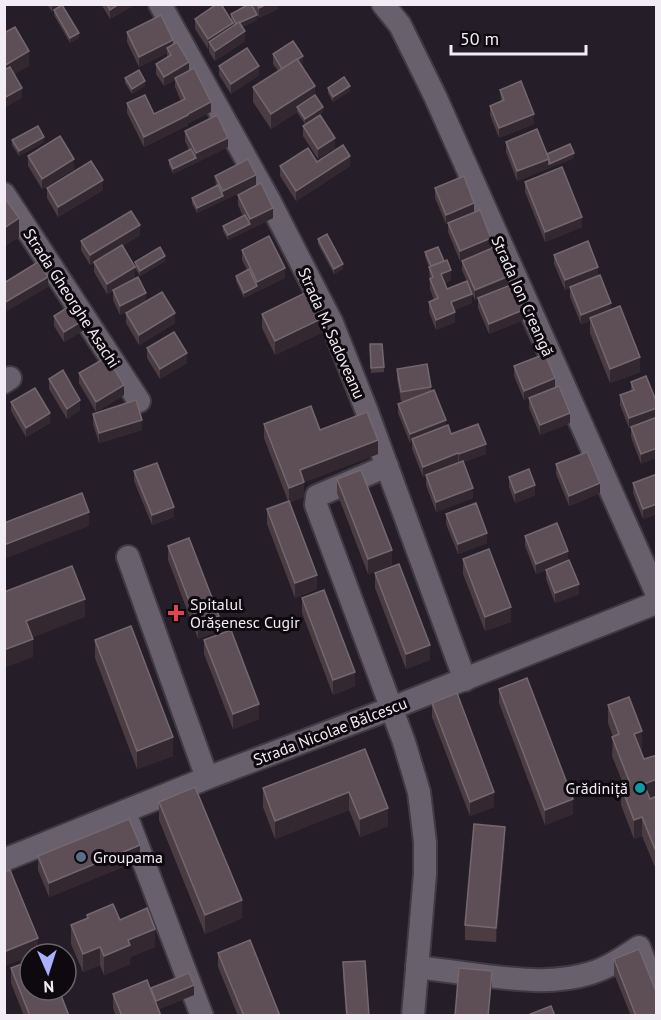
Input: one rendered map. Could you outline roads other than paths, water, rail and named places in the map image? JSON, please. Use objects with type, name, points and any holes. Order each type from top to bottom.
[{"type":"street","name":"Strada M. Sadoveanu","points":[[160,4],[268,198],[332,323],[465,680]]},
{"type":"street","name":"Strada Ion Creangă","points":[[383,4],[400,25],[435,96],[657,592]]},
{"type":"street","name":"Strada Gheorghe Asachi","points":[[4,194],[139,401]]},
{"type":"street","points":[[387,466],[317,495],[316,505],[392,708],[419,792],[423,818],[425,874],[413,1016]]},
{"type":"street","points":[[128,557],[207,778]]},
{"type":"street","name":"Strada Nicolae Bălcescu","points":[[4,860],[207,778],[465,680],[657,603]]},
{"type":"street","points":[[125,812],[202,1016]]},
{"type":"street","points":[[417,967],[525,981],[545,981],[592,973],[614,963],[639,947],[657,991]]},
{"type":"place","name":"Spitalul Orășenesc Cugir","points":[[176,613]]},
{"type":"place","name":"Grădiniță","points":[[640,788]]},
{"type":"place","name":"Groupama","points":[[81,857]]}]
